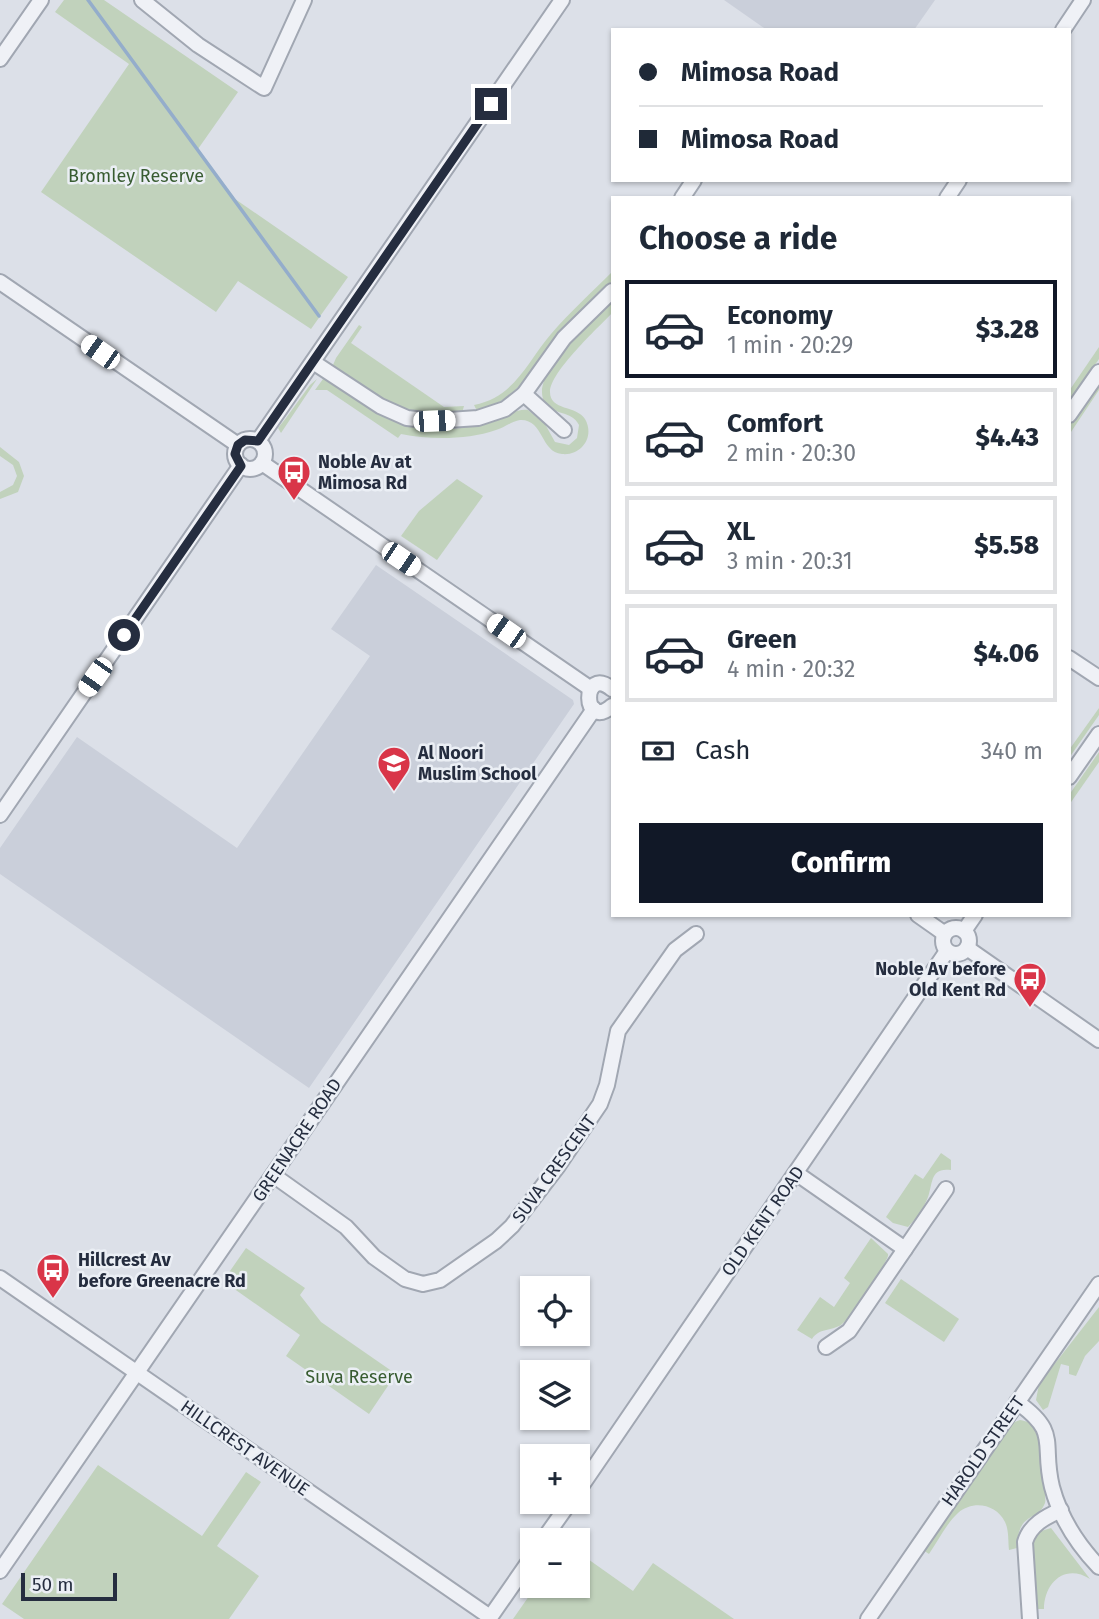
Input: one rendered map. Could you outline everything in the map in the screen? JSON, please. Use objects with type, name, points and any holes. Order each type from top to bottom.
[{"type":"street","points":[[0,59],[41,0]]},
{"type":"street","points":[[142,0],[198,45],[264,88],[304,0]]},
{"type":"street","points":[[258,441],[562,0]]},
{"type":"street","points":[[1064,28],[1083,0]]},
{"type":"street","points":[[0,282],[238,445]]},
{"type":"street","points":[[313,362],[380,406],[417,421],[484,417],[505,409],[524,394],[564,338],[611,291]]},
{"type":"street","points":[[1071,412],[1099,372]]},
{"type":"street","points":[[524,394],[564,430]]},
{"type":"street","points":[[245,440],[262,444],[265,454],[262,463],[254,468],[241,466],[235,454],[238,445],[245,440]]},
{"type":"street","points":[[262,463],[591,689]]},
{"type":"street","points":[[0,815],[241,466]]},
{"type":"street","points":[[1071,659],[1099,678]]},
{"type":"street","points":[[611,686],[598,684],[591,689],[588,698],[594,709],[603,712],[611,707]]},
{"type":"street","name":"GREENACRE ROAD","points":[[0,1571],[594,709]]},
{"type":"street","points":[[1071,774],[1099,734]]},
{"type":"street","points":[[921,917],[945,934]]},
{"type":"street","points":[[964,931],[974,917]]},
{"type":"street","points":[[956,928],[964,931],[969,941],[967,948],[958,954],[947,951],[943,941],[945,934],[956,928]]},
{"type":"street","name":"SUVA CRESCENT","points":[[273,1175],[346,1227],[374,1257],[405,1279],[423,1284],[440,1280],[496,1241],[512,1226],[558,1166],[600,1104],[607,1085],[615,1038],[621,1025],[675,950],[696,934]]},
{"type":"street","points":[[967,948],[1099,1040]]},
{"type":"street","name":"OLD KENT ROAD","points":[[590,1473],[947,951]]},
{"type":"street","points":[[796,1173],[905,1249]]},
{"type":"street","points":[[826,1347],[849,1331],[946,1189]]},
{"type":"street","name":"HILLCREST AVENUE","points":[[0,1278],[489,1618]]},
{"type":"street","name":"HAROLD STREET","points":[[868,1619],[1099,1284]]},
{"type":"street","points":[[1017,1402],[1032,1413],[1044,1427],[1051,1478],[1061,1510],[1083,1548],[1099,1567]]},
{"type":"street","points":[[1031,1619],[1025,1542],[1035,1525],[1061,1510]]},
{"type":"street","points":[[489,1618],[520,1574]]},
{"type":"shaded area","points":[[724,0],[935,0],[915,28],[764,28]]},
{"type":"shaded area","name":"Al Noori Muslim School","points":[[376,565],[573,700],[574,704],[309,1088],[0,874],[0,848],[77,737],[237,848],[370,656],[331,629]]},
{"type":"green space","name":"Bromley Reserve","points":[[64,0],[104,0],[238,92],[198,149],[235,199],[348,277],[311,329],[238,281],[216,312],[41,192],[129,64],[55,12]]},
{"type":"green space","points":[[611,273],[611,282],[565,327],[518,388],[493,405],[477,411],[474,405],[500,394],[519,377],[558,326]]},
{"type":"green space","points":[[611,301],[611,314],[566,362],[552,383],[550,392],[554,402],[581,415],[588,425],[585,444],[569,454],[555,452],[534,425],[520,420],[473,436],[436,438],[401,434],[398,438],[327,390],[315,390],[323,379],[327,380],[396,422],[432,429],[477,425],[517,411],[528,410],[545,424],[555,442],[569,445],[577,438],[579,425],[572,417],[548,406],[544,401],[542,389],[555,362]]},
{"type":"green space","points":[[359,325],[362,327],[351,343],[444,407],[464,406],[462,413],[407,412],[375,396],[336,369],[333,365],[336,358]]},
{"type":"green space","points":[[1099,347],[1099,359],[1071,399],[1071,388]]},
{"type":"green space","points":[[317,379],[281,433],[278,428]]},
{"type":"green space","points":[[1099,383],[1099,390],[1071,432],[1071,423]]},
{"type":"green space","points":[[0,447],[19,462],[24,476],[18,492],[0,499],[0,492],[13,485],[17,476],[13,465],[0,456]]},
{"type":"green space","points":[[457,479],[483,496],[437,560],[401,536],[419,511]]},
{"type":"green space","points":[[1099,708],[1099,715],[1071,755],[1071,747]]},
{"type":"green space","points":[[1099,752],[1099,762],[1071,802],[1071,792]]},
{"type":"green space","points":[[941,1153],[951,1160],[951,1170],[939,1171],[936,1174],[924,1205],[908,1227],[893,1223],[886,1217],[915,1174],[923,1179]]},
{"type":"green space","points":[[871,1238],[888,1256],[852,1313],[841,1325],[818,1333],[812,1339],[797,1330],[820,1297],[834,1307],[850,1283],[844,1278]]},
{"type":"green space","name":"Suva Reserve","points":[[246,1248],[305,1288],[300,1295],[321,1322],[396,1374],[369,1414],[286,1356],[300,1335],[223,1281]]},
{"type":"green space","points":[[901,1279],[959,1319],[944,1342],[885,1303]]},
{"type":"green space","points":[[1099,1307],[1099,1341],[1085,1356],[1076,1376],[1069,1374],[1069,1366],[1061,1364],[1048,1407],[1043,1410],[1036,1400],[1039,1384]]},
{"type":"green space","points":[[1020,1420],[1030,1423],[1038,1431],[1045,1503],[1042,1509],[1024,1522],[1018,1536],[1017,1548],[1009,1550],[1007,1528],[1001,1516],[990,1508],[977,1505],[958,1513],[929,1554],[923,1550],[1010,1424]]},
{"type":"green space","points":[[98,1465],[202,1536],[246,1472],[261,1482],[217,1546],[259,1576],[229,1619],[24,1619],[2,1604]]},
{"type":"green space","points":[[1051,1528],[1090,1579],[1072,1573],[1058,1578],[1048,1591],[1044,1609],[1037,1609],[1032,1541],[1038,1532]]},
{"type":"green space","points":[[590,1561],[633,1591],[653,1563],[734,1619],[513,1619],[528,1598],[590,1598]]},
{"type":"waterway","points":[[88,0],[319,316]]},
{"type":"place","name":"Noble Av at Mimosa Rd","points":[[294,502]]},
{"type":"place","name":"Al Noori Muslim School","points":[[394,793]]},
{"type":"place","name":"Noble Av before Old Kent Rd","points":[[1030,1009]]},
{"type":"place","name":"Hillcrest Av before Greenacre Rd","points":[[53,1300]]},
{"type":"route","points":[[124,635],[241,466],[235,454],[238,445],[249,439],[258,441],[491,104]]}]
